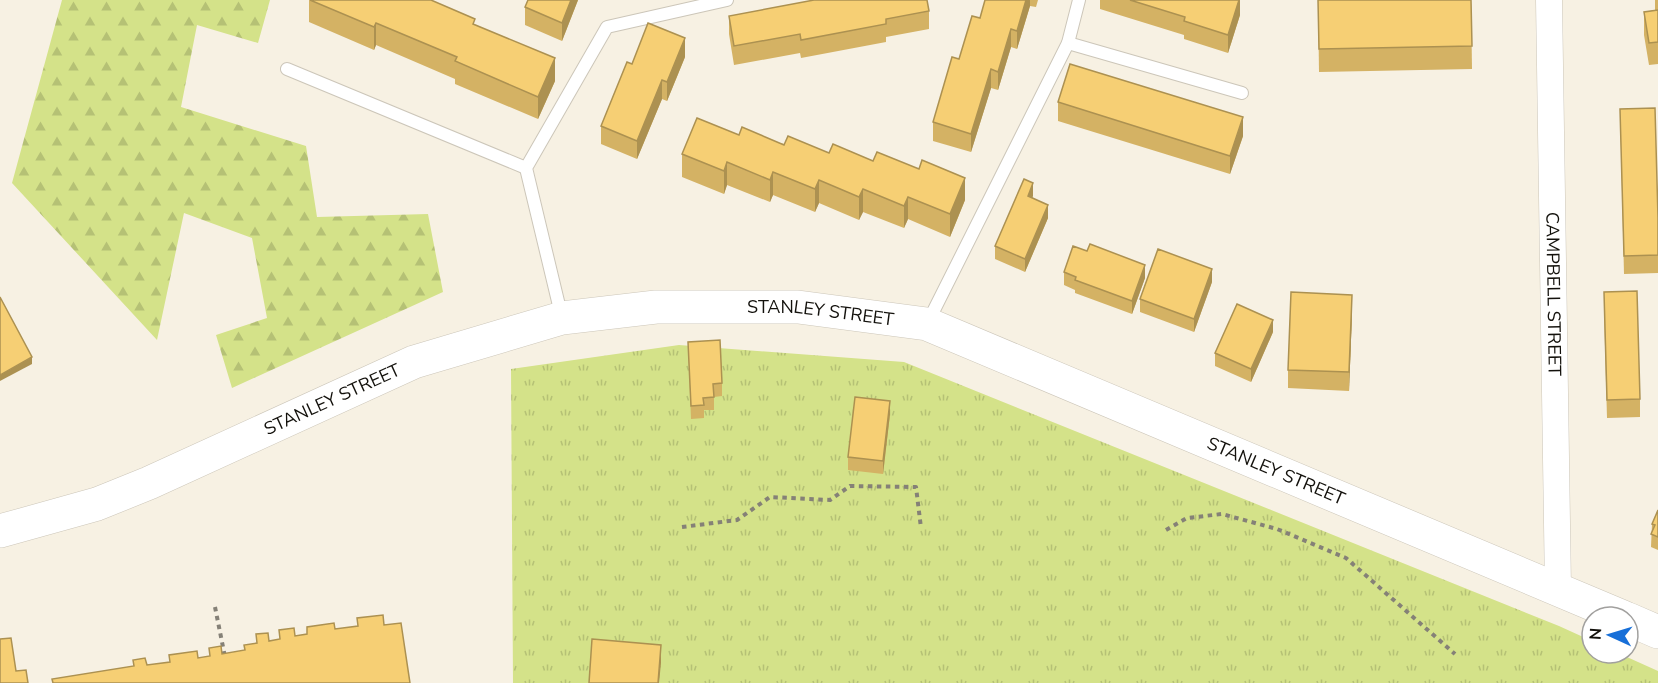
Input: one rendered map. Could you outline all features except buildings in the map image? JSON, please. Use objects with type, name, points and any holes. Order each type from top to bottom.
[{"type":"street","name":"CAMPBELL STREET","points":[[1549,0],[1558,589]]},
{"type":"street","name":"STANLEY STREET","points":[[0,531],[97,504],[149,483],[414,362],[562,318],[656,307],[798,307],[927,324],[1595,605]]},
{"type":"street","points":[[1640,624],[1658,632]]},
{"type":"lane","points":[[562,318],[526,168],[607,27],[727,0]]},
{"type":"lane","points":[[927,324],[1068,43],[1079,0]]},
{"type":"lane","points":[[1068,43],[1242,93]]},
{"type":"lane","points":[[287,69],[526,168]]},
{"type":"path","points":[[682,527],[737,520],[770,497],[830,500],[850,486],[916,487],[921,528]]},
{"type":"path","points":[[1167,530],[1187,518],[1222,514],[1276,530],[1346,558],[1455,654]]},
{"type":"path","points":[[215,607],[226,661]]},
{"type":"green space","points":[[62,0],[270,0],[258,43],[197,25],[181,107],[306,146],[317,217],[428,214],[443,292],[232,388],[216,335],[267,318],[252,238],[184,213],[157,340],[12,183]]},
{"type":"green space","points":[[679,345],[904,362],[1559,626],[1580,636],[1580,665],[1640,665],[1640,663],[1658,671],[1658,683],[513,683],[511,369]]}]
